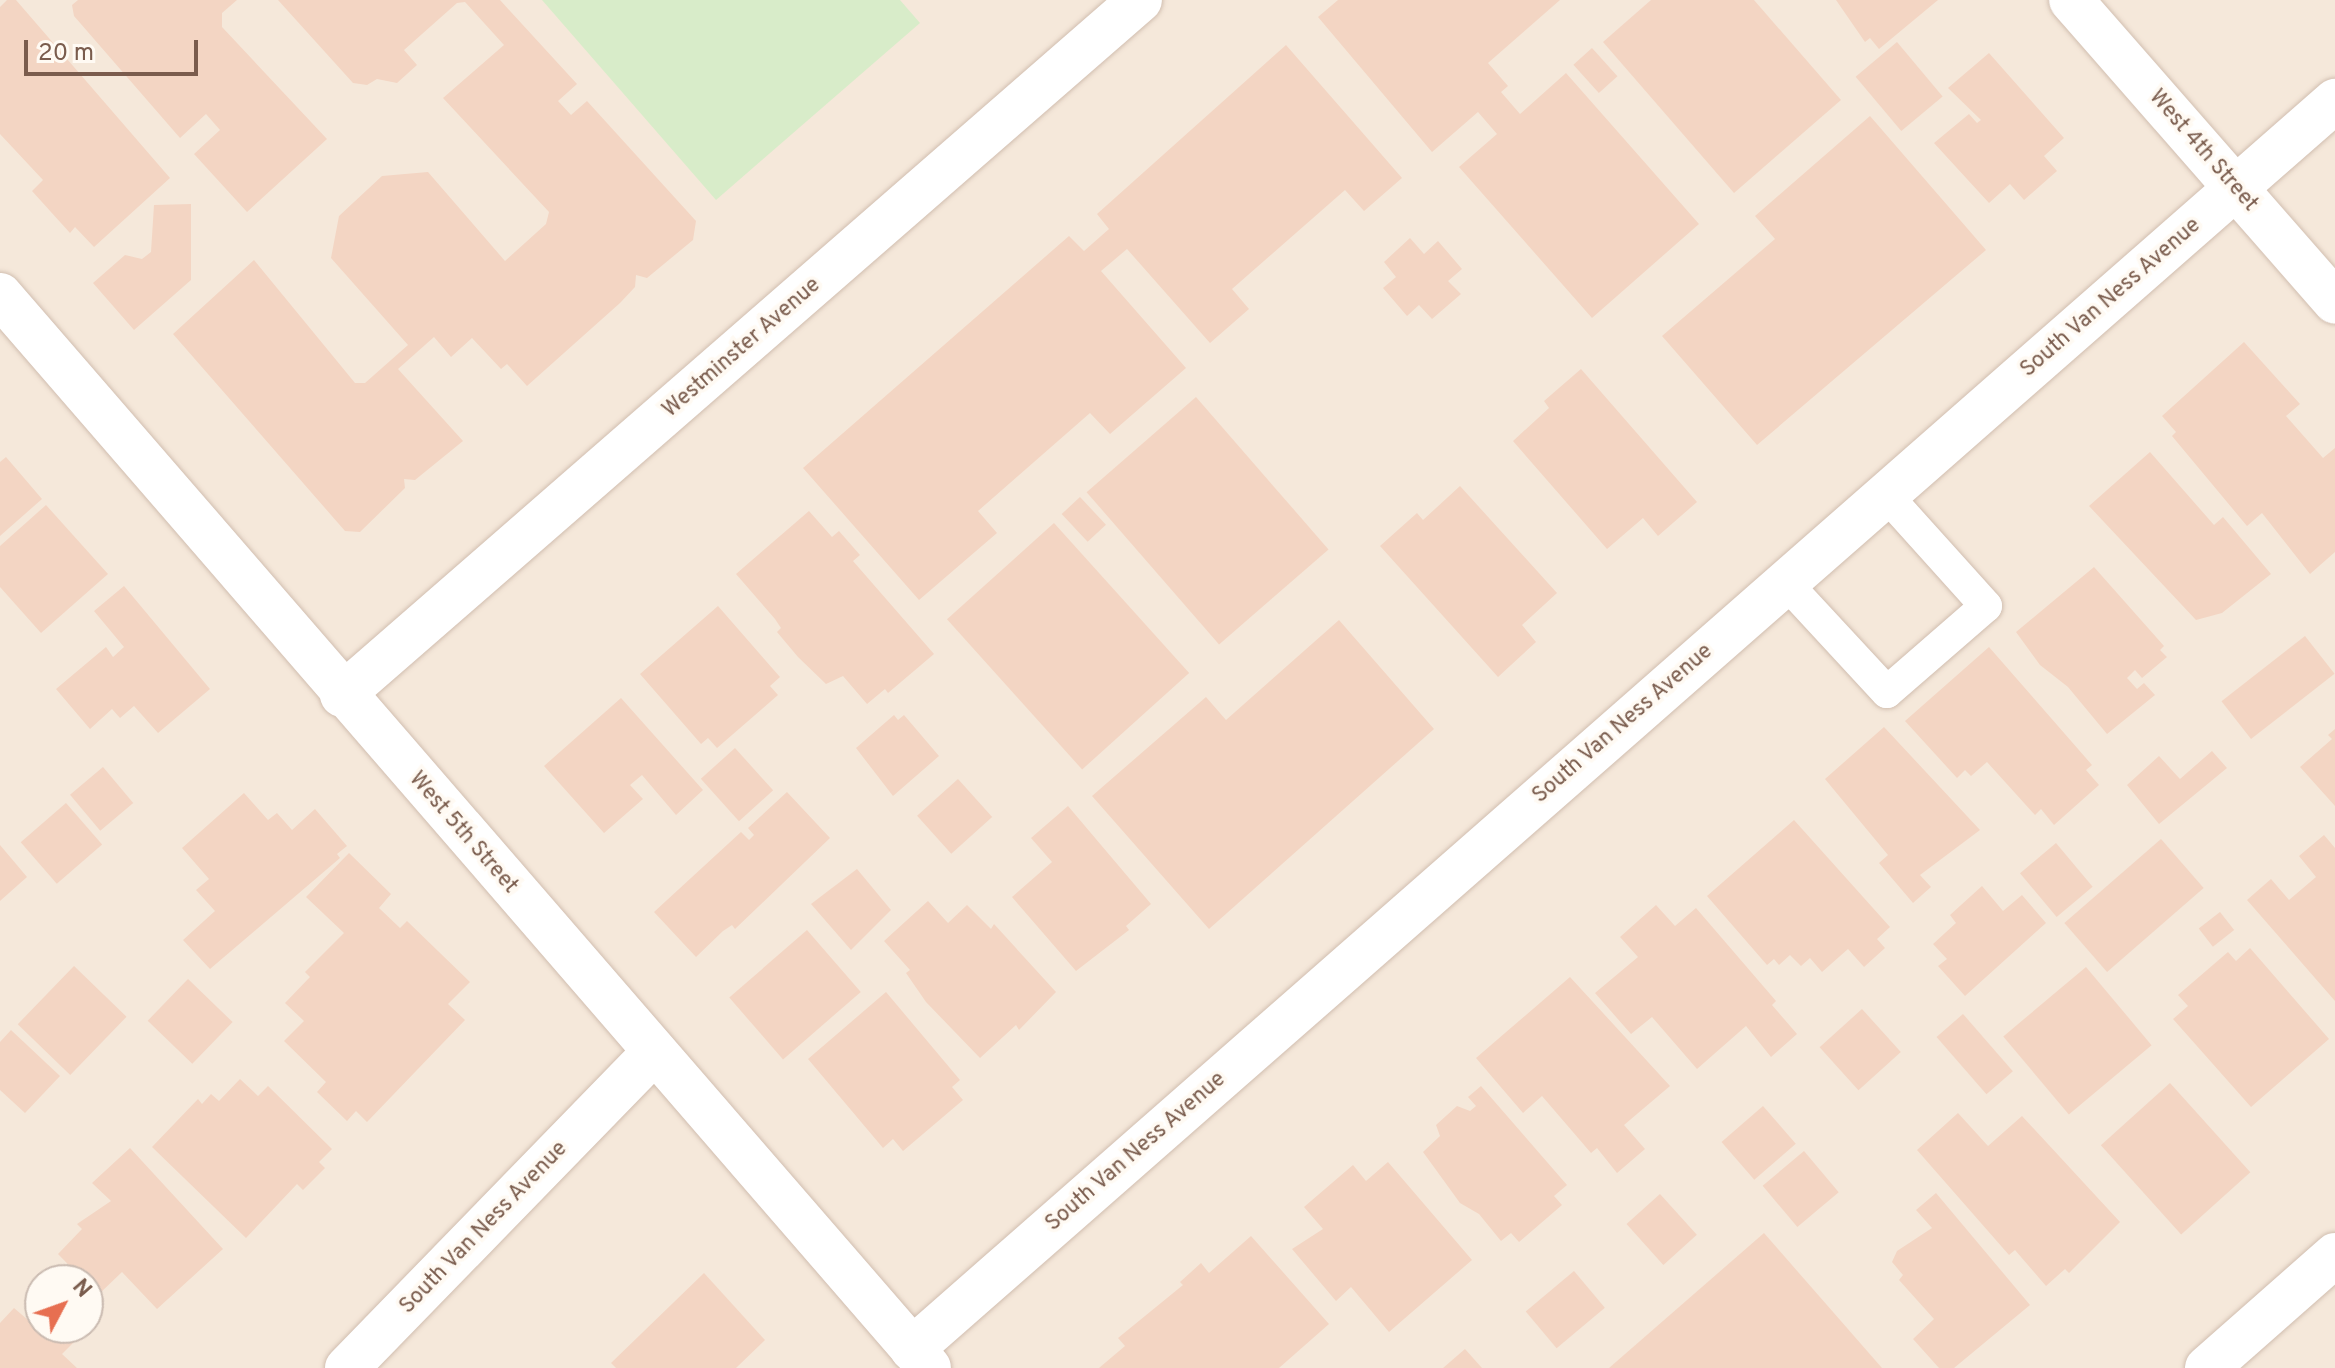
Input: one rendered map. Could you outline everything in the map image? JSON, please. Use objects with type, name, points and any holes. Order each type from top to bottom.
[{"type":"street","name":"Westminster Avenue","points":[[342,695],[1140,0]]},
{"type":"street","name":"West 4th Street","points":[[2071,0],[2335,302]]},
{"type":"street","name":"South Van Ness Avenue","points":[[920,1358],[1785,582],[2335,101]]},
{"type":"street","name":"West 5th Street","points":[[0,295],[342,695],[920,1358]]},
{"type":"street","name":"South Van Ness Avenue","points":[[347,1368],[654,1052]]},
{"type":"street","points":[[2207,1368],[2335,1255]]},
{"type":"lane","points":[[1785,582],[1887,692],[1986,606],[1885,494]]},
{"type":"shaded area","points":[[0,0],[2335,0],[2335,1368],[0,1368]]},
{"type":"green space","points":[[542,0],[900,0],[920,23],[716,200]]},
{"type":"building","points":[[7,0],[16,0],[170,178],[94,247],[75,227],[70,233],[32,191],[43,180],[0,134],[0,7]]},
{"type":"building","points":[[78,0],[237,0],[222,13],[222,27],[327,139],[247,212],[194,154],[220,130],[206,114],[180,138],[74,16],[72,5]]},
{"type":"building","points":[[278,0],[500,0],[577,84],[558,101],[571,115],[587,101],[696,221],[693,240],[647,278],[636,275],[635,287],[620,303],[527,386],[507,364],[501,369],[472,338],[451,357],[434,337],[398,369],[463,441],[415,480],[404,479],[405,488],[360,532],[345,531],[173,334],[254,260],[355,383],[365,383],[408,345],[331,258],[339,216],[382,176],[428,172],[505,261],[546,224],[549,212],[443,98],[504,45],[465,2],[457,3],[404,50],[417,65],[397,83],[377,79],[367,85],[353,83]]},
{"type":"building","points":[[1338,0],[1560,0],[1488,63],[1508,86],[1501,92],[1520,114],[1566,73],[1699,224],[1592,318],[1459,167],[1497,134],[1478,112],[1432,152],[1318,17]]},
{"type":"building","points":[[1651,0],[1754,0],[1841,100],[1734,193],[1603,42]]},
{"type":"building","points":[[1836,0],[1938,0],[1879,49],[1870,38],[1865,42]]},
{"type":"building","points":[[1897,42],[1943,96],[1901,131],[1856,77]]},
{"type":"building","points":[[1286,45],[1402,178],[1364,211],[1345,190],[1232,289],[1249,309],[1210,343],[1127,249],[1101,271],[1186,368],[1110,434],[1090,413],[978,511],[997,533],[919,600],[803,468],[1069,236],[1084,251],[1109,229],[1097,214]]},
{"type":"building","points":[[1592,48],[1617,76],[1599,93],[1573,65]]},
{"type":"building","points":[[1989,53],[2064,138],[2044,156],[2057,171],[2024,200],[2010,184],[1989,203],[1934,143],[1969,114],[1977,123],[1981,120],[1948,88]]},
{"type":"building","points":[[1870,116],[1986,250],[1757,445],[1662,336],[1775,239],[1755,216]]},
{"type":"building","points":[[191,204],[191,280],[134,330],[93,283],[125,255],[142,259],[151,252],[154,205]]},
{"type":"building","points":[[1410,238],[1424,254],[1438,241],[1462,269],[1448,281],[1461,294],[1432,319],[1419,305],[1407,316],[1383,288],[1396,277],[1384,262]]},
{"type":"building","points":[[2244,342],[2300,404],[2286,416],[2323,458],[2335,448],[2335,552],[2310,574],[2262,513],[2247,526],[2172,436],[2176,432],[2162,416]]},
{"type":"building","points":[[1581,369],[1697,502],[1658,536],[1643,518],[1607,549],[1513,441],[1549,408],[1544,401]]},
{"type":"building","points":[[1196,397],[1329,549],[1219,645],[1087,492]]},
{"type":"building","points":[[2150,452],[2214,525],[2223,517],[2271,574],[2222,613],[2196,620],[2089,506]]},
{"type":"building","points":[[6,457],[42,499],[0,536],[0,462]]},
{"type":"building","points":[[1460,486],[1557,593],[1522,625],[1536,642],[1498,677],[1380,546],[1417,513],[1423,520]]},
{"type":"building","points":[[1080,497],[1106,525],[1088,542],[1062,514]]},
{"type":"building","points":[[46,505],[108,574],[41,633],[0,587],[0,546]]},
{"type":"building","points":[[809,511],[832,537],[839,531],[860,555],[853,561],[934,654],[888,693],[885,689],[867,704],[843,676],[826,684],[798,657],[777,632],[781,628],[775,619],[736,574]]},
{"type":"building","points":[[1054,523],[1189,673],[1082,769],[947,619]]},
{"type":"building","points":[[2094,567],[2164,646],[2160,650],[2167,657],[2142,678],[2135,670],[2127,678],[2137,689],[2144,683],[2155,695],[2107,734],[2068,687],[2040,665],[2016,632]]},
{"type":"building","points":[[124,586],[210,689],[158,733],[134,706],[120,718],[112,709],[90,729],[56,689],[106,647],[113,657],[124,647],[94,611]]},
{"type":"building","points":[[718,606],[780,677],[770,686],[778,695],[717,748],[708,738],[701,744],[640,674]]},
{"type":"building","points":[[1339,620],[1434,729],[1209,929],[1092,796],[1206,697],[1226,720]]},
{"type":"building","points":[[2305,636],[2335,674],[2251,739],[2221,701]]},
{"type":"building","points":[[1989,647],[2092,765],[2086,770],[2099,785],[2054,825],[2041,809],[2035,815],[1987,762],[1971,776],[1965,770],[1957,778],[1905,721]]},
{"type":"building","points":[[621,698],[703,790],[676,815],[642,775],[630,785],[643,799],[604,833],[544,766]]},
{"type":"building","points":[[894,715],[898,720],[904,715],[939,756],[893,796],[856,748]]},
{"type":"building","points":[[1884,727],[1980,830],[1920,875],[1931,887],[1913,903],[1879,863],[1888,855],[1825,779]]},
{"type":"building","points":[[2335,729],[2335,806],[2300,767],[2332,739],[2328,735]]},
{"type":"building","points":[[735,748],[773,790],[739,821],[701,779]]},
{"type":"building","points":[[2212,751],[2227,768],[2159,824],[2127,785],[2159,756],[2180,779]]},
{"type":"building","points":[[103,767],[133,803],[100,831],[70,795]]},
{"type":"building","points":[[958,779],[992,817],[951,854],[917,816]]},
{"type":"building","points":[[787,792],[830,838],[735,929],[732,925],[723,931],[696,957],[654,912],[741,832],[749,840],[754,835],[748,828]]},
{"type":"building","points":[[244,793],[268,820],[277,813],[292,830],[315,809],[347,846],[337,854],[340,858],[210,969],[183,940],[215,911],[196,890],[209,879],[182,848]]},
{"type":"building","points":[[66,803],[102,845],[57,884],[21,842]]},
{"type":"building","points":[[1068,806],[1151,904],[1126,926],[1129,930],[1076,971],[1012,897],[1052,862],[1031,838]]},
{"type":"building","points":[[1794,820],[1890,927],[1877,939],[1885,948],[1864,967],[1848,949],[1822,972],[1810,958],[1801,966],[1790,955],[1779,965],[1774,959],[1767,965],[1707,896]]},
{"type":"building","points":[[2324,835],[2335,848],[2335,1001],[2247,900],[2271,879],[2289,900],[2316,877],[2299,856]]},
{"type":"building","points":[[2161,839],[2204,888],[2107,972],[2064,923]]},
{"type":"building","points":[[2056,843],[2093,887],[2057,917],[2020,873]]},
{"type":"building","points":[[0,845],[27,877],[0,901]]},
{"type":"building","points":[[349,853],[391,894],[379,908],[400,928],[407,921],[470,982],[448,1004],[465,1020],[367,1122],[356,1111],[347,1121],[317,1092],[326,1082],[284,1041],[304,1021],[285,1003],[310,977],[305,972],[344,933],[306,897]]},
{"type":"building","points":[[857,869],[891,910],[851,950],[811,904]]},
{"type":"building","points":[[1982,886],[2003,911],[2022,895],[2046,923],[1965,996],[1938,966],[1947,959],[1933,944],[1956,923],[1950,915]]},
{"type":"building","points":[[928,901],[948,923],[967,905],[991,929],[994,924],[1056,992],[1019,1030],[1016,1025],[980,1058],[926,1002],[906,973],[910,970],[884,941]]},
{"type":"building","points":[[1656,905],[1675,926],[1696,908],[1776,1001],[1772,1005],[1797,1034],[1771,1057],[1746,1026],[1697,1069],[1652,1017],[1631,1034],[1595,993],[1638,957],[1620,937]]},
{"type":"building","points":[[2220,912],[2234,930],[2213,947],[2199,929]]},
{"type":"building","points":[[807,930],[861,992],[783,1059],[729,998]]},
{"type":"building","points":[[2250,948],[2329,1039],[2251,1107],[2173,1019],[2188,1006],[2178,995],[2228,952],[2236,961]]},
{"type":"building","points":[[74,966],[127,1017],[70,1075],[18,1024]]},
{"type":"building","points":[[2086,967],[2152,1045],[2069,1115],[2003,1036]]},
{"type":"building","points":[[1570,977],[1670,1086],[1624,1125],[1645,1149],[1617,1173],[1597,1148],[1591,1153],[1542,1096],[1523,1113],[1476,1058]]},
{"type":"building","points":[[188,979],[233,1022],[192,1064],[148,1021]]},
{"type":"building","points":[[886,992],[960,1080],[952,1087],[963,1100],[903,1151],[893,1139],[883,1148],[808,1059]]},
{"type":"building","points":[[1862,1009],[1901,1052],[1858,1090],[1820,1047]]},
{"type":"building","points":[[1963,1014],[2013,1071],[1986,1094],[1937,1037]]},
{"type":"building","points":[[11,1030],[60,1076],[25,1113],[0,1090],[0,1042]]},
{"type":"building","points":[[240,1079],[258,1096],[268,1086],[332,1149],[319,1162],[325,1168],[303,1190],[297,1184],[246,1238],[152,1147],[198,1099],[202,1104],[211,1094],[219,1101]]},
{"type":"building","points":[[2170,1083],[2250,1172],[2181,1234],[2101,1145]]},
{"type":"building","points":[[1481,1086],[1567,1185],[1554,1196],[1562,1205],[1519,1242],[1511,1233],[1501,1241],[1479,1214],[1460,1203],[1423,1152],[1440,1136],[1436,1125],[1457,1106],[1470,1111],[1476,1106],[1468,1097]]},
{"type":"building","points":[[1763,1106],[1796,1144],[1754,1180],[1721,1142]]},
{"type":"building","points":[[1958,1113],[1988,1146],[2022,1116],[2120,1222],[2069,1273],[2065,1269],[2046,1286],[2015,1250],[2009,1255],[1917,1150]]},
{"type":"building","points":[[130,1148],[223,1249],[157,1309],[122,1272],[104,1289],[104,1264],[68,1264],[58,1254],[82,1229],[77,1224],[111,1201],[92,1183]]},
{"type":"building","points":[[1804,1151],[1839,1192],[1797,1227],[1763,1186]]},
{"type":"building","points":[[1388,1162],[1472,1260],[1389,1332],[1351,1287],[1336,1301],[1292,1249],[1323,1229],[1304,1207],[1353,1165],[1366,1181]]},
{"type":"building","points":[[1936,1193],[2030,1305],[1954,1368],[1939,1368],[1913,1339],[1934,1319],[1899,1280],[1903,1275],[1892,1262],[1897,1251],[1932,1228],[1916,1210]]},
{"type":"building","points":[[1660,1194],[1697,1235],[1663,1265],[1627,1224]]},
{"type":"building","points":[[1764,1233],[1882,1368],[1609,1368]]},
{"type":"building","points":[[1251,1236],[1329,1324],[1279,1368],[1099,1368],[1125,1346],[1118,1338],[1183,1285],[1180,1282],[1201,1263],[1209,1273]]},
{"type":"building","points":[[1574,1271],[1605,1308],[1557,1348],[1526,1311]]},
{"type":"building","points":[[704,1273],[765,1340],[736,1368],[616,1368],[611,1363]]},
{"type":"building","points":[[14,1308],[24,1317],[24,1344],[72,1344],[62,1354],[77,1368],[0,1368],[0,1323]]},
{"type":"building","points":[[1465,1349],[1482,1368],[1443,1368]]}]
